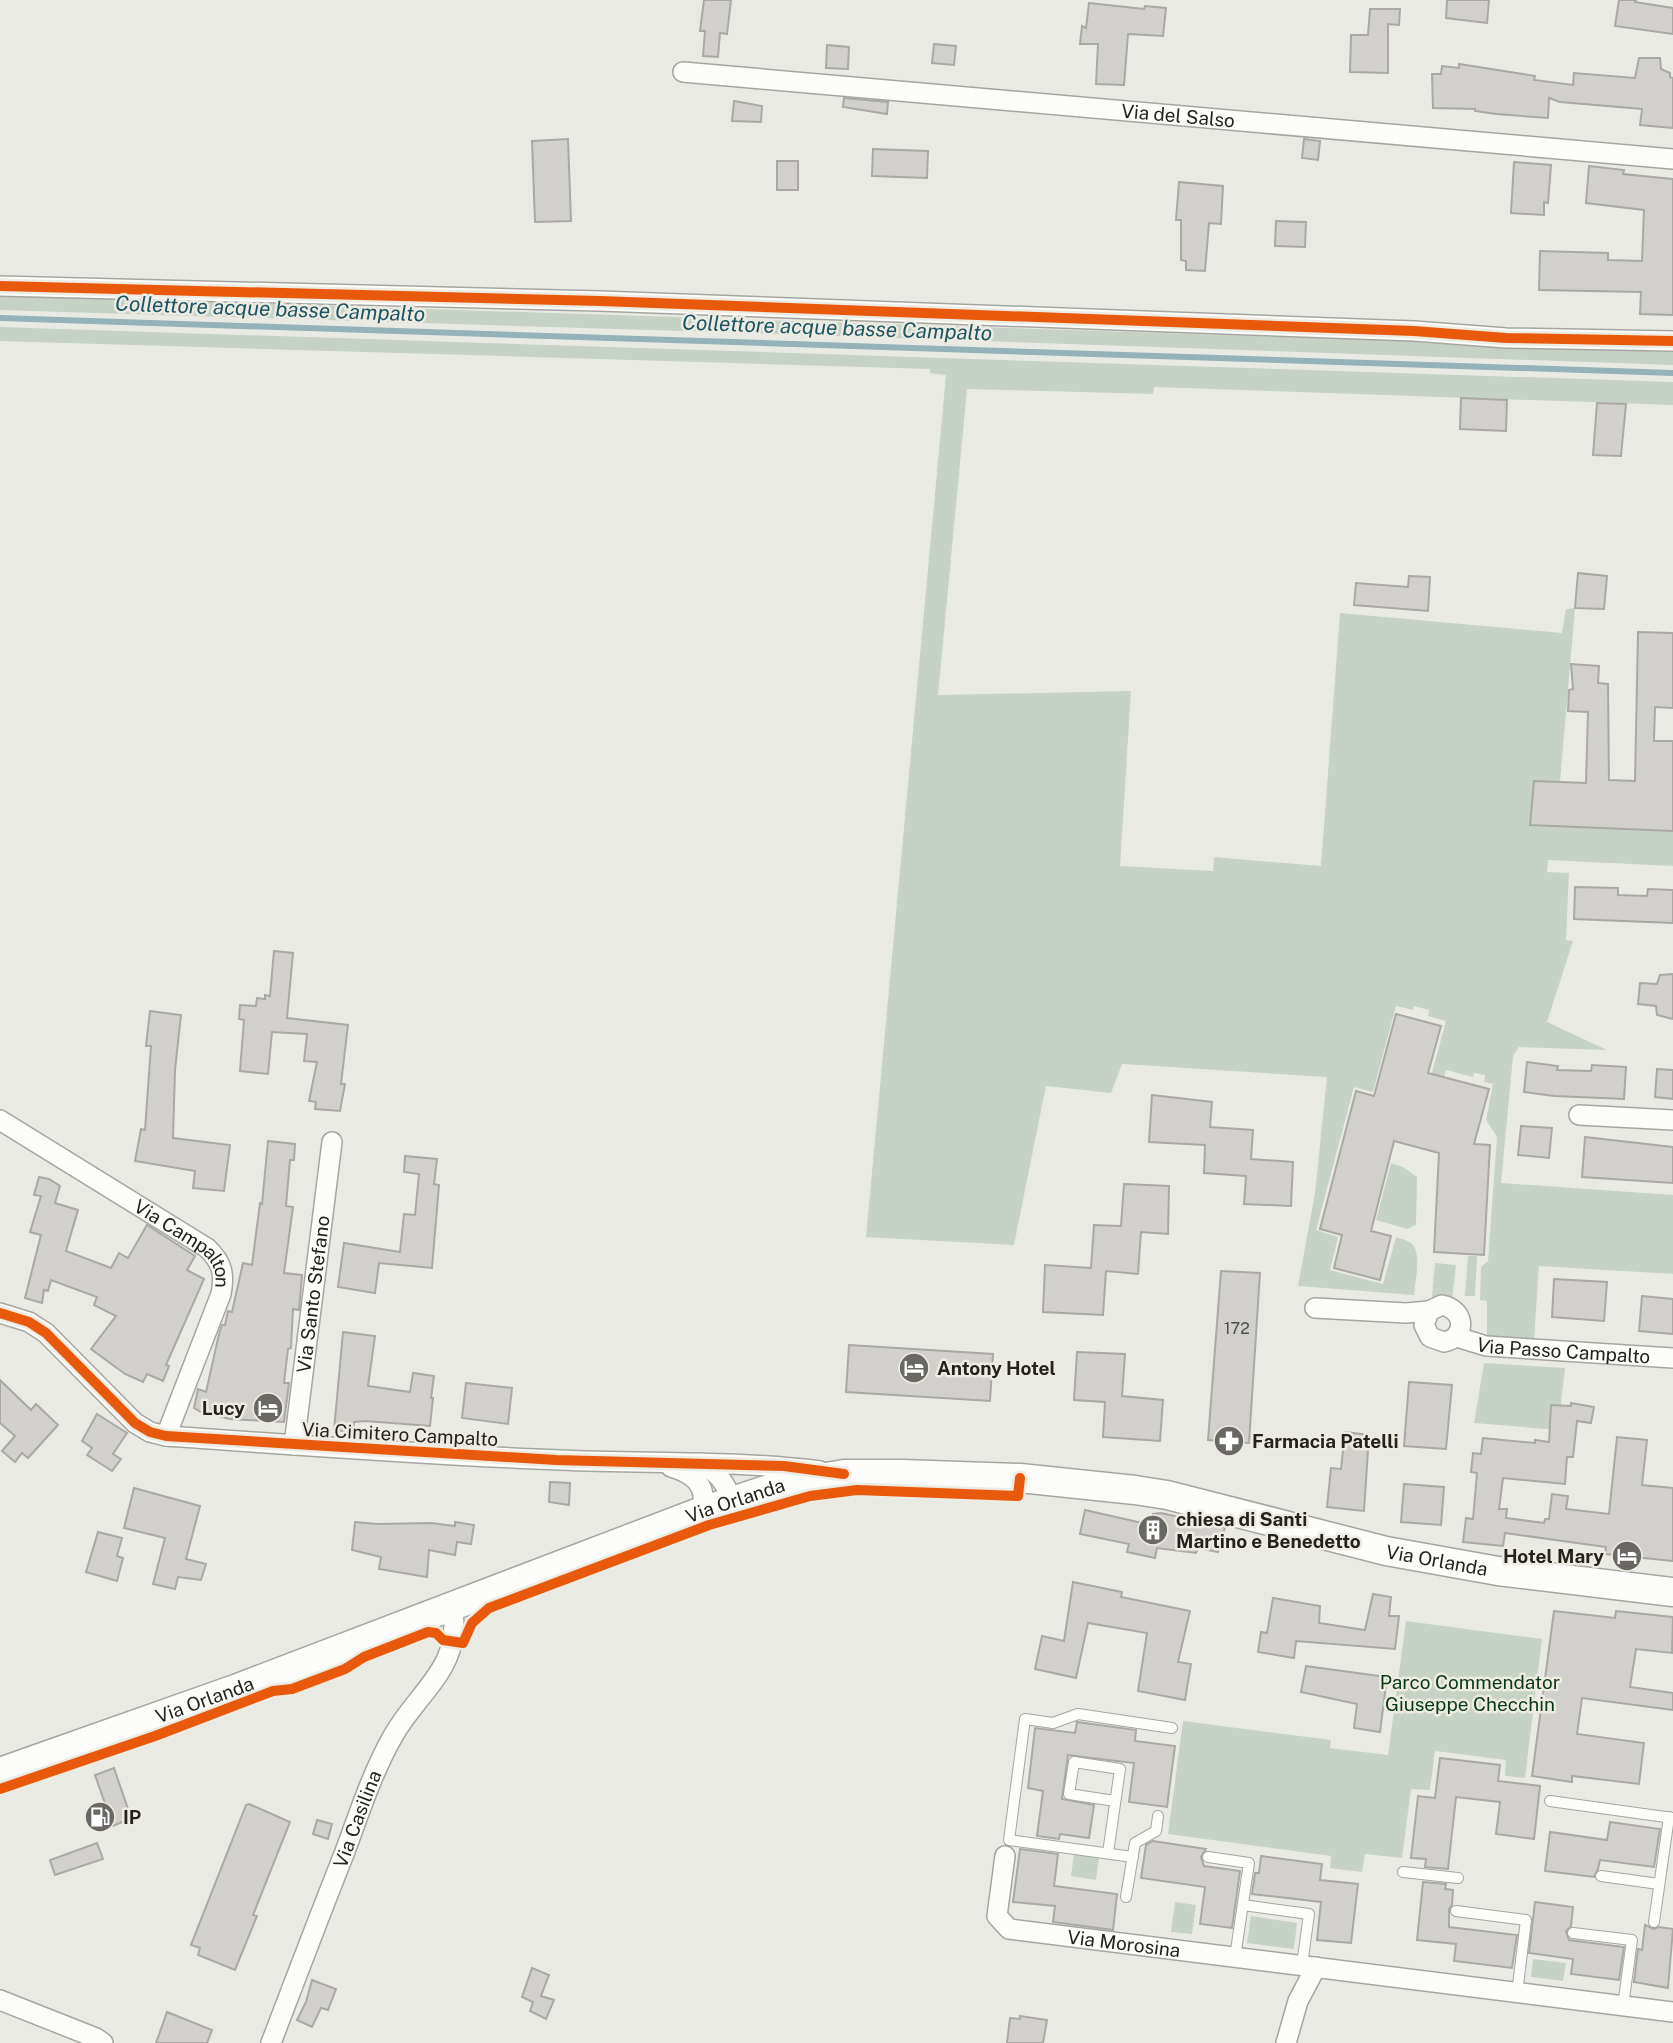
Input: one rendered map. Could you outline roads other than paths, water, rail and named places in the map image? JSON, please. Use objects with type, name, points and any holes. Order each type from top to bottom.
[{"type":"main road","name":"Via Orlanda","points":[[0,1772],[235,1689],[702,1511],[781,1485],[844,1474],[1020,1478],[1135,1490],[1167,1495],[1386,1551],[1498,1571],[1673,1592]]},
{"type":"street","name":"Via del Salso","points":[[683,72],[1673,159]]},
{"type":"street","points":[[0,286],[600,301],[1414,331],[1506,338],[1673,341]]},
{"type":"street","points":[[1579,1115],[1673,1119]]},
{"type":"street","name":"Via Campalton","points":[[0,1120],[207,1248],[217,1258],[222,1269],[221,1294],[166,1436]]},
{"type":"street","name":"Via Santo Stefano","points":[[294,1445],[332,1142]]},
{"type":"street","name":"Via Passo Campalto","points":[[1315,1308],[1406,1313],[1429,1311],[1424,1325],[1430,1337],[1444,1342],[1457,1336],[1486,1346],[1673,1358]]},
{"type":"street","name":"Via Cimitero Campalto","points":[[0,1312],[29,1322],[46,1333],[135,1423],[150,1432],[166,1436],[645,1464],[784,1466],[844,1474]]},
{"type":"street","points":[[702,1463],[719,1474],[726,1483],[732,1501]]},
{"type":"street","name":"Via Cimitero Campalto","points":[[645,1464],[674,1468],[692,1476],[701,1487],[705,1500],[702,1511]]},
{"type":"street","name":"Via Casilina","points":[[271,2043],[382,1758],[409,1711],[434,1681],[451,1651],[455,1636],[452,1606]]},
{"type":"street","name":"Via Morosina","points":[[1004,1856],[997,1916],[1009,1929],[1673,2012]]},
{"type":"street","points":[[1286,2043],[1309,1966]]},
{"type":"street","points":[[0,2000],[103,2043]]},
{"type":"lane","points":[[1133,1857],[1009,1840],[1025,1719],[1053,1723],[1078,1714],[1172,1728]]},
{"type":"lane","points":[[1108,1853],[1120,1769],[1074,1762],[1069,1794],[1115,1801]]},
{"type":"lane","points":[[1550,1801],[1671,1817],[1654,1922]]},
{"type":"lane","points":[[1126,1897],[1135,1843],[1156,1831],[1158,1816]]},
{"type":"lane","points":[[1208,1857],[1249,1863],[1235,1957]]},
{"type":"lane","points":[[1403,1872],[1458,1878]]},
{"type":"lane","points":[[1601,1876],[1659,1884]]},
{"type":"lane","points":[[1243,1905],[1309,1914],[1309,1966]]},
{"type":"lane","points":[[1456,1911],[1526,1920],[1517,1993]]},
{"type":"lane","points":[[1573,1933],[1632,1940],[1623,2006]]},
{"type":"waterway","name":"Collettore acque basse Campalto","points":[[0,318],[1673,373]]},
{"type":"place","name":"Antony Hotel","points":[[914,1368]]},
{"type":"place","name":"Lucy","points":[[268,1408]]},
{"type":"place","name":"Farmacia Patelli","points":[[1229,1441]]},
{"type":"place","name":"chiesa di Santi Martino e Benedetto","points":[[1153,1530]]},
{"type":"place","name":"Hotel Mary","points":[[1627,1556]]},
{"type":"place","name":"IP","points":[[100,1817]]},
{"type":"park label","name":"Parco Commendator Giuseppe Checchin","points":[[1470,1693]]}]
